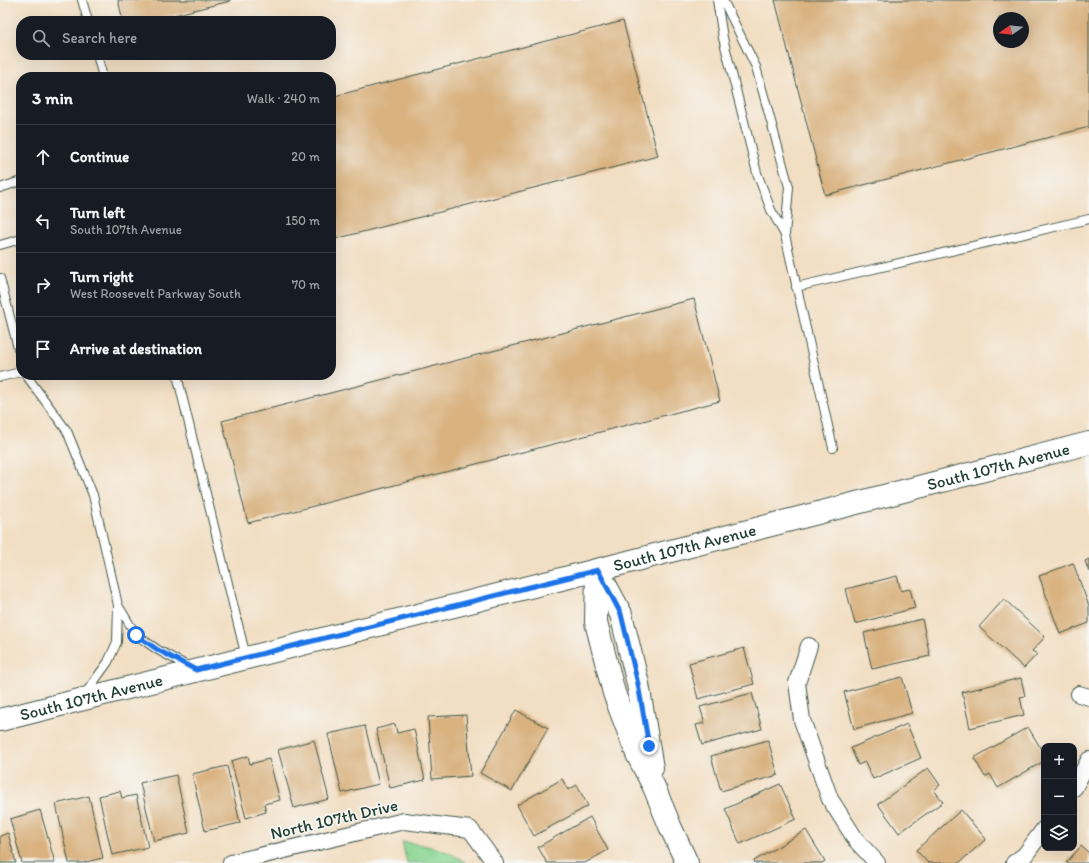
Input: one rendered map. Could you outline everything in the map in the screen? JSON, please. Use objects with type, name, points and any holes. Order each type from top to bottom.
[{"type":"main road","name":"South 107th Avenue","points":[[0,720],[246,657],[598,570],[1089,443]]},
{"type":"main road","points":[[598,570],[596,622],[614,693],[637,754],[654,787],[687,863]]},
{"type":"street","points":[[809,646],[797,683],[802,720],[830,799],[856,840],[877,863]]},
{"type":"street","points":[[1077,782],[1089,760]]},
{"type":"street","name":"North 107th Drive","points":[[231,863],[281,857],[404,822],[470,829],[495,863]]},
{"type":"street","points":[[1014,863],[1025,855],[1041,833]]},
{"type":"lane","points":[[82,0],[87,16]]},
{"type":"lane","points":[[717,0],[723,38],[757,173],[771,210],[785,235]]},
{"type":"lane","points":[[723,0],[756,67],[789,187],[785,235],[833,448]]},
{"type":"lane","points":[[98,60],[101,72]]},
{"type":"lane","points":[[0,188],[16,183]]},
{"type":"lane","points":[[796,287],[1089,219]]},
{"type":"lane","points":[[0,245],[16,240]]},
{"type":"lane","points":[[0,278],[16,340]]},
{"type":"lane","points":[[0,377],[16,373]]},
{"type":"lane","points":[[30,380],[67,431],[93,495],[118,604],[117,642],[108,662],[80,699]]},
{"type":"lane","points":[[178,380],[246,657]]},
{"type":"lane","points":[[118,604],[136,635],[158,650],[196,670]]},
{"type":"green space","points":[[402,842],[428,846],[451,854],[466,863],[407,863]]},
{"type":"building","points":[[118,0],[230,0],[170,16],[122,16]]},
{"type":"building","points":[[775,0],[1089,0],[1089,127],[825,195]]},
{"type":"building","points":[[623,21],[658,156],[336,239],[336,96]]},
{"type":"building","points":[[694,299],[720,401],[248,523],[222,421]]},
{"type":"building","points":[[1089,559],[1089,572],[1085,561]]},
{"type":"building","points":[[1073,563],[1089,606],[1089,623],[1060,634],[1039,576]]},
{"type":"building","points":[[897,576],[901,591],[910,589],[915,608],[855,624],[846,589]]},
{"type":"building","points":[[1004,599],[1045,637],[1032,651],[1037,654],[1024,668],[979,627]]},
{"type":"building","points":[[922,619],[930,656],[872,669],[864,633]]},
{"type":"building","points":[[744,648],[754,684],[698,699],[689,663]]},
{"type":"building","points":[[902,677],[912,713],[854,729],[844,692]]},
{"type":"building","points":[[1021,678],[1025,696],[1020,697],[1024,715],[970,728],[962,692]]},
{"type":"building","points":[[752,693],[762,729],[702,745],[696,725],[705,723],[700,707]]},
{"type":"building","points":[[516,710],[548,728],[512,791],[480,773]]},
{"type":"building","points":[[466,715],[471,776],[432,779],[428,717]]},
{"type":"building","points":[[395,724],[397,733],[414,729],[425,780],[390,788],[376,729]]},
{"type":"building","points":[[907,724],[921,758],[873,779],[865,762],[858,765],[851,748]]},
{"type":"building","points":[[365,726],[379,784],[342,793],[328,734]]},
{"type":"building","points":[[1028,727],[1041,749],[1041,763],[998,788],[990,774],[985,777],[974,758]]},
{"type":"building","points":[[314,740],[329,799],[294,808],[278,750]]},
{"type":"building","points":[[768,740],[778,775],[721,791],[711,756]]},
{"type":"building","points":[[248,756],[250,764],[269,759],[280,800],[264,804],[266,812],[246,818],[231,761]]},
{"type":"building","points":[[227,766],[240,823],[205,831],[192,774]]},
{"type":"building","points":[[928,768],[940,785],[934,790],[943,802],[899,833],[878,804]]},
{"type":"building","points":[[176,775],[189,833],[154,841],[140,783]]},
{"type":"building","points":[[562,779],[568,790],[577,785],[588,806],[534,836],[517,805]]},
{"type":"building","points":[[780,784],[796,819],[740,844],[725,809]]},
{"type":"building","points":[[120,791],[122,798],[136,795],[148,847],[112,855],[99,796]]},
{"type":"building","points":[[89,796],[103,858],[82,863],[69,863],[56,804]]},
{"type":"building","points":[[40,810],[55,863],[22,863],[10,819]]},
{"type":"building","points":[[961,810],[986,839],[959,863],[928,863],[916,850]]},
{"type":"building","points":[[590,817],[608,850],[585,863],[547,863],[538,847]]},
{"type":"building","points":[[806,830],[825,861],[822,863],[755,863],[754,861]]},
{"type":"building","points":[[8,833],[16,863],[0,863],[0,836]]},
{"type":"building","points":[[1081,846],[1089,853],[1089,863],[1066,863]]},
{"type":"route","points":[[136,635],[158,650],[196,670],[598,570],[621,614],[638,684],[649,746]]}]
